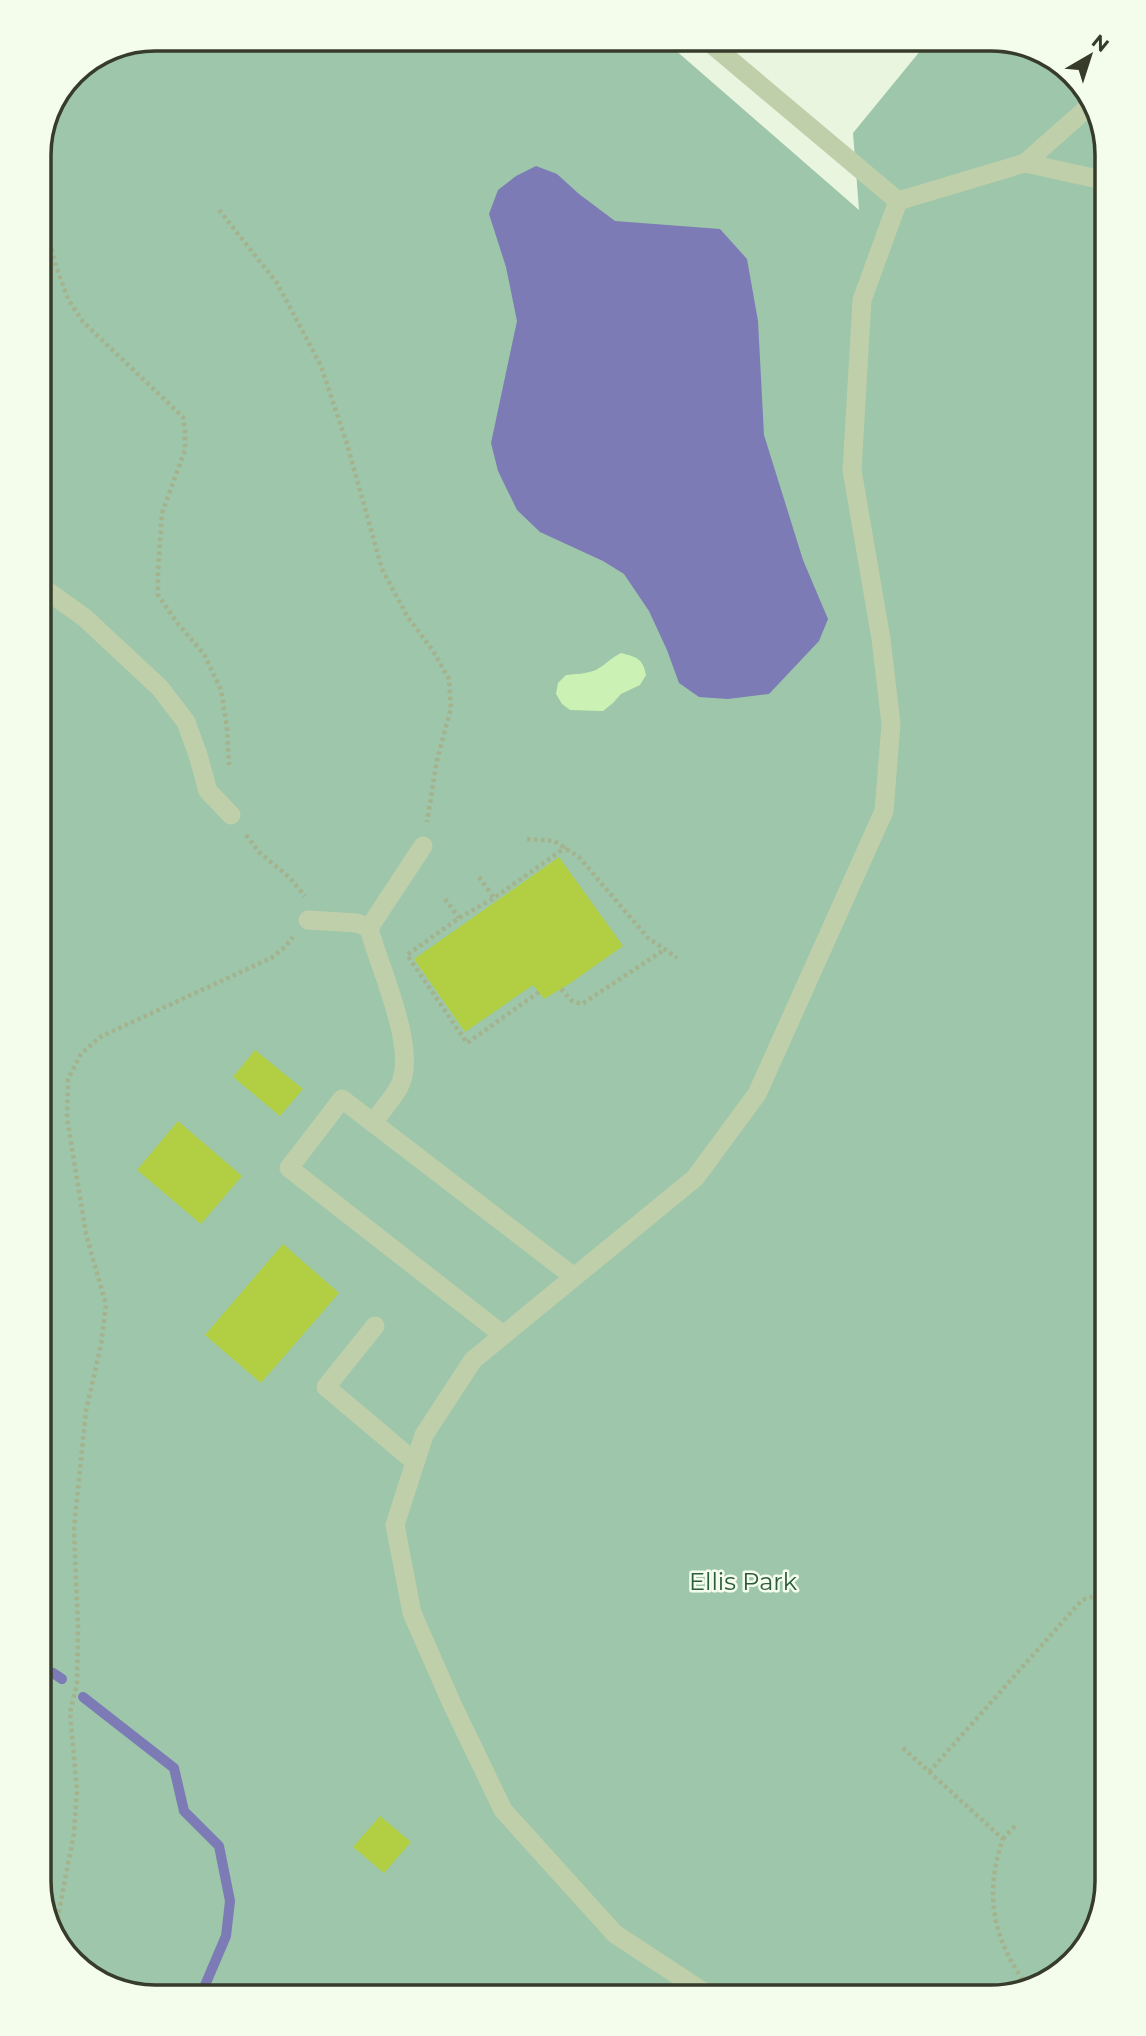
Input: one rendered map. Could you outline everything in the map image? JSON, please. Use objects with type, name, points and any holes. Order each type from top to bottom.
[{"type":"street","points":[[721,51],[898,201]]},
{"type":"street","points":[[898,201],[1025,163],[1085,110]]},
{"type":"street","points":[[1025,163],[1095,178]]},
{"type":"street","points":[[692,1985],[615,1934],[503,1810],[412,1613],[395,1525],[424,1435],[473,1360],[695,1178],[757,1094],[884,811],[891,724],[881,639],[852,470],[862,300],[898,201]]},
{"type":"street","points":[[51,594],[85,618],[160,688],[186,722],[208,791],[231,815]]},
{"type":"street","points":[[373,1123],[400,1086],[405,1065],[400,1022],[369,928],[423,846]]},
{"type":"street","points":[[308,920],[356,923],[369,928]]},
{"type":"street","points":[[503,1335],[289,1168],[342,1099],[573,1277]]},
{"type":"street","points":[[375,1326],[326,1387],[415,1462]]},
{"type":"path","points":[[219,210],[277,283],[321,366],[347,444],[382,569],[407,616],[433,651],[449,679],[451,708],[437,760],[423,846]]},
{"type":"path","points":[[51,246],[68,299],[83,322],[183,417],[185,450],[162,513],[158,596],[204,654],[221,690],[227,728],[231,815],[259,852],[290,878],[304,894],[310,911],[308,920],[285,947],[271,958],[100,1037],[81,1054],[68,1079],[67,1118],[84,1222],[106,1305],[101,1345],[86,1411],[74,1528],[77,1683],[70,1713],[77,1791],[74,1833],[59,1920]]},
{"type":"path","points":[[527,839],[554,841],[579,857],[647,937],[677,957]]},
{"type":"path","points":[[538,992],[467,1043],[407,955],[566,848]]},
{"type":"path","points":[[480,877],[494,898]]},
{"type":"path","points":[[445,899],[459,918]]},
{"type":"path","points":[[561,989],[572,1001],[582,1004],[664,950]]},
{"type":"path","points":[[929,1772],[1082,1600],[1095,1596]]},
{"type":"path","points":[[903,1748],[1003,1839]]},
{"type":"path","points":[[1015,1826],[1003,1839],[994,1870],[996,1917],[1002,1941],[1023,1980]]},
{"type":"green space","name":"Ellis Park","points":[[676,51],[859,210],[853,133],[920,51],[998,51],[1024,56],[1055,73],[1055,91],[1073,91],[1090,122],[1095,155],[1095,1881],[1090,1914],[1078,1939],[1049,1968],[1018,1982],[991,1985],[148,1985],[122,1980],[97,1968],[68,1939],[56,1914],[51,1881],[51,148],[54,128],[72,92],[86,77],[115,59],[135,53]]},
{"type":"sand","points":[[621,653],[635,657],[643,665],[646,675],[640,685],[621,694],[603,711],[570,710],[562,704],[556,694],[558,683],[566,675],[596,670]]},
{"type":"water","points":[[536,166],[557,174],[615,221],[720,229],[747,259],[758,321],[764,435],[803,560],[828,619],[819,641],[769,694],[728,699],[699,697],[679,683],[649,611],[624,574],[603,561],[540,532],[517,510],[498,471],[491,443],[517,321],[506,267],[489,214],[498,190],[516,176]]},
{"type":"building","points":[[559,857],[623,946],[544,999],[533,985],[465,1032],[414,959]]},
{"type":"building","points":[[255,1050],[303,1089],[280,1116],[233,1077]]},
{"type":"building","points":[[178,1121],[242,1176],[201,1224],[137,1170]]},
{"type":"building","points":[[283,1244],[339,1293],[261,1383],[205,1335]]},
{"type":"building","points":[[380,1816],[411,1842],[384,1873],[353,1847]]},
{"type":"waterway","points":[[51,1673],[62,1679]]},
{"type":"waterway","points":[[83,1697],[174,1768],[184,1811],[219,1846],[230,1901],[226,1936],[205,1985]]}]
